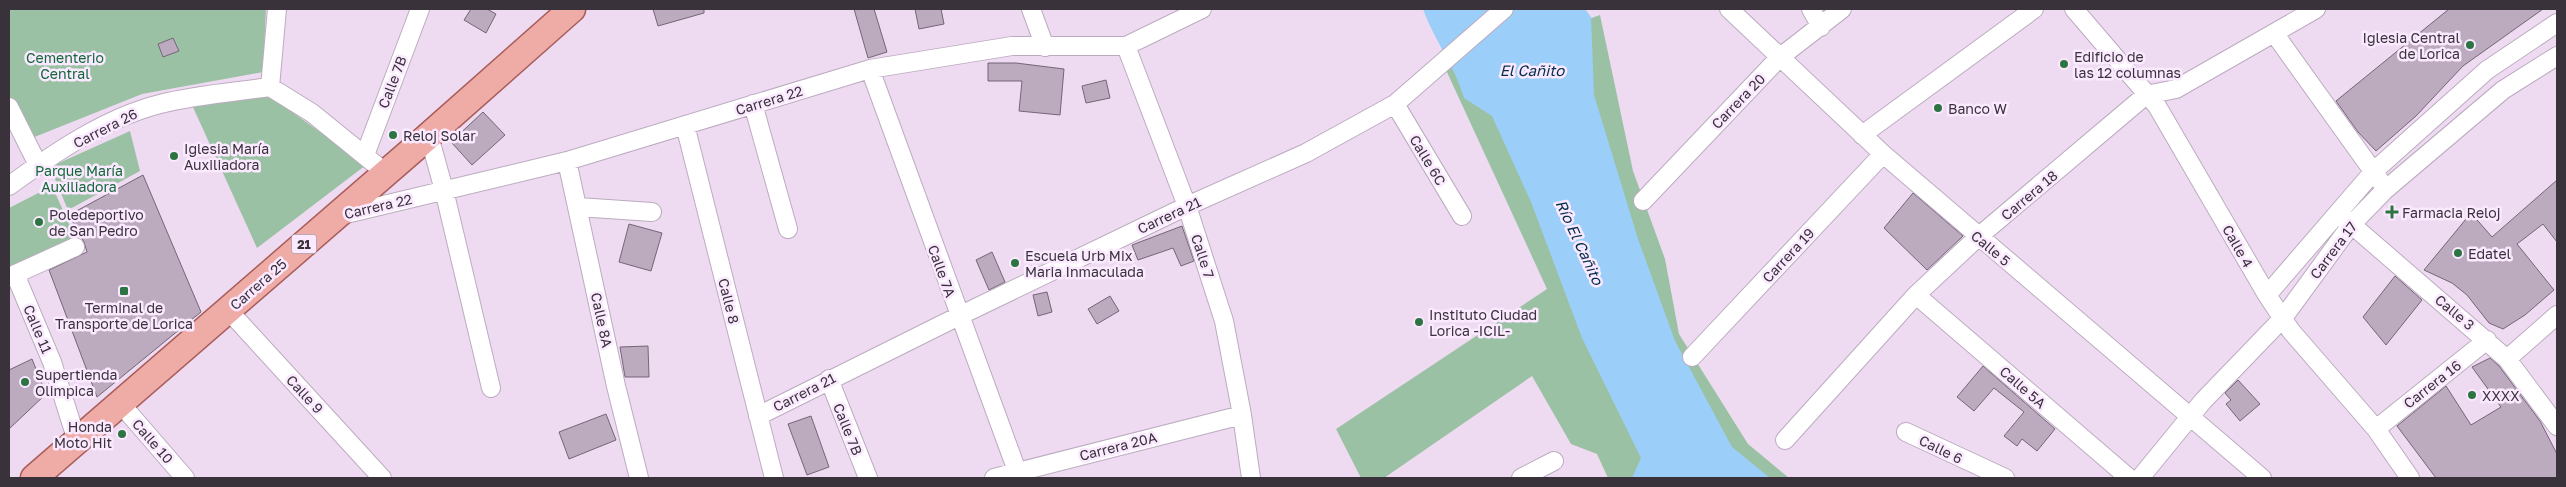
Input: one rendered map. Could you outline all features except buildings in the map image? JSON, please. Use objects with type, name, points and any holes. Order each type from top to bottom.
[{"type":"main road","name":"Carrera 25","points":[[34,478],[429,136],[572,9]]},
{"type":"street","points":[[276,9],[270,87],[312,113],[386,173]]},
{"type":"street","name":"Calle 7B","points":[[364,155],[420,9]]},
{"type":"street","points":[[1031,9],[1045,48]]},
{"type":"street","name":"Carrera 22","points":[[336,216],[567,161],[870,69],[1012,46],[1045,48],[1126,46],[1202,9]]},
{"type":"street","name":"Carrera 21","points":[[758,416],[829,379],[1187,206],[1306,153],[1395,104],[1504,9]]},
{"type":"street","name":"Calle 5","points":[[1728,9],[1883,154],[2262,478]]},
{"type":"street","points":[[1812,9],[1821,26]]},
{"type":"street","name":"Carrera 20","points":[[1643,201],[1779,58],[1842,9]]},
{"type":"street","points":[[1862,135],[2034,9]]},
{"type":"street","name":"Calle 4","points":[[2074,9],[2157,106],[2267,295],[2283,318],[2376,428],[2410,478]]},
{"type":"street","name":"Carrera 18","points":[[1785,440],[1916,295],[1978,237],[2146,95],[2176,89],[2315,9]]},
{"type":"street","name":"Carrera 17","points":[[2267,295],[2374,171],[2488,70],[2557,23]]},
{"type":"street","points":[[2274,33],[2374,171],[2385,190]]},
{"type":"street","name":"Calle 7","points":[[1126,46],[1187,206],[1224,321],[1242,415],[1251,478]]},
{"type":"street","name":"Carrera 17","points":[[2140,478],[2191,416],[2283,318],[2351,225],[2385,190],[2503,90],[2557,56]]},
{"type":"street","name":"Calle 7A","points":[[870,69],[958,316],[1017,471]]},
{"type":"street","points":[[2488,70],[2503,90]]},
{"type":"street","name":"Carrera 26","points":[[9,186],[38,165],[128,114],[160,104],[270,87]]},
{"type":"street","points":[[753,104],[788,230]]},
{"type":"street","name":"Calle 6C","points":[[1395,104],[1462,216]]},
{"type":"street","points":[[9,107],[38,165]]},
{"type":"street","name":"Calle 8","points":[[685,125],[774,478]]},
{"type":"street","points":[[429,136],[444,190],[491,388]]},
{"type":"street","name":"Carrera 19","points":[[1692,357],[1883,154]]},
{"type":"street","name":"Calle 8A","points":[[567,161],[616,386],[639,478]]},
{"type":"street","points":[[578,208],[652,212]]},
{"type":"street","name":"Calle 3","points":[[2338,212],[2507,359],[2557,426]]},
{"type":"street","name":"Calle 11","points":[[75,247],[12,276],[52,362],[77,441]]},
{"type":"street","name":"Calle 5A","points":[[1916,295],[2129,478]]},
{"type":"street","name":"Calle 9","points":[[228,310],[382,478]]},
{"type":"street","points":[[2507,359],[2557,315]]},
{"type":"street","name":"Carrera 16","points":[[2376,428],[2487,340]]},
{"type":"street","name":"Calle 7B","points":[[829,379],[868,478]]},
{"type":"street","name":"Calle 10","points":[[120,404],[185,478]]},
{"type":"street","name":"Carrera 20A","points":[[994,478],[1242,415]]},
{"type":"street","name":"Calle 6","points":[[1906,432],[1974,473],[2005,478]]},
{"type":"street","points":[[1521,478],[1554,461]]},
{"type":"green space","name":"Cementerio Central","points":[[9,9],[266,9],[263,72],[142,94],[27,140],[9,102]]},
{"type":"green space","points":[[1600,15],[1633,171],[1665,259],[1679,334],[1748,444],[1789,478],[1608,478],[1597,454],[1571,444],[1532,376],[1384,478],[1361,478],[1336,429],[1547,289],[1446,70]]},
{"type":"green space","points":[[267,94],[366,165],[257,248],[192,105]]},
{"type":"green space","name":"Parque María Auxiliadora","points":[[130,131],[140,171],[68,210],[50,167]]},
{"type":"green space","name":"Poledeportivo de San Pedro","points":[[52,186],[75,237],[9,271],[9,208]]},
{"type":"water","name":"El Cañito","points":[[1423,9],[1585,9],[1591,17],[1594,95],[1638,239],[1675,341],[1732,447],[1770,478],[1632,478],[1641,458],[1582,338],[1531,202],[1492,116],[1464,98]]},
{"type":"place","name":"Iglesia Central de Lorica","points":[[2470,45]]},
{"type":"place","name":"Edificio de las 12 columnas","points":[[2064,64]]},
{"type":"place","name":"Banco W","points":[[1938,108]]},
{"type":"place","name":"Reloj Solar","points":[[393,135]]},
{"type":"place","name":"Iglesia María Auxiliadora","points":[[174,156]]},
{"type":"place","name":"Farmacia Reloj","points":[[2392,212]]},
{"type":"place","name":"Poledeportivo de San Pedro","points":[[39,222]]},
{"type":"place","name":"Edatel","points":[[2458,253]]},
{"type":"place","name":"Escuela Urb Mix Maria Inmaculada","points":[[1015,263]]},
{"type":"place","name":"Terminal de Transporte de Lorica","points":[[124,291]]},
{"type":"place","name":"Instituto Ciudad Lorica -ICIL-","points":[[1419,322]]},
{"type":"place","name":"Supertienda Olimpica","points":[[25,382]]},
{"type":"place","name":"XXXX","points":[[2472,395]]},
{"type":"place","name":"Honda Moto Hit","points":[[122,434]]},
{"type":"water label","name":"Río El Cañito","points":[[1580,242]]}]
